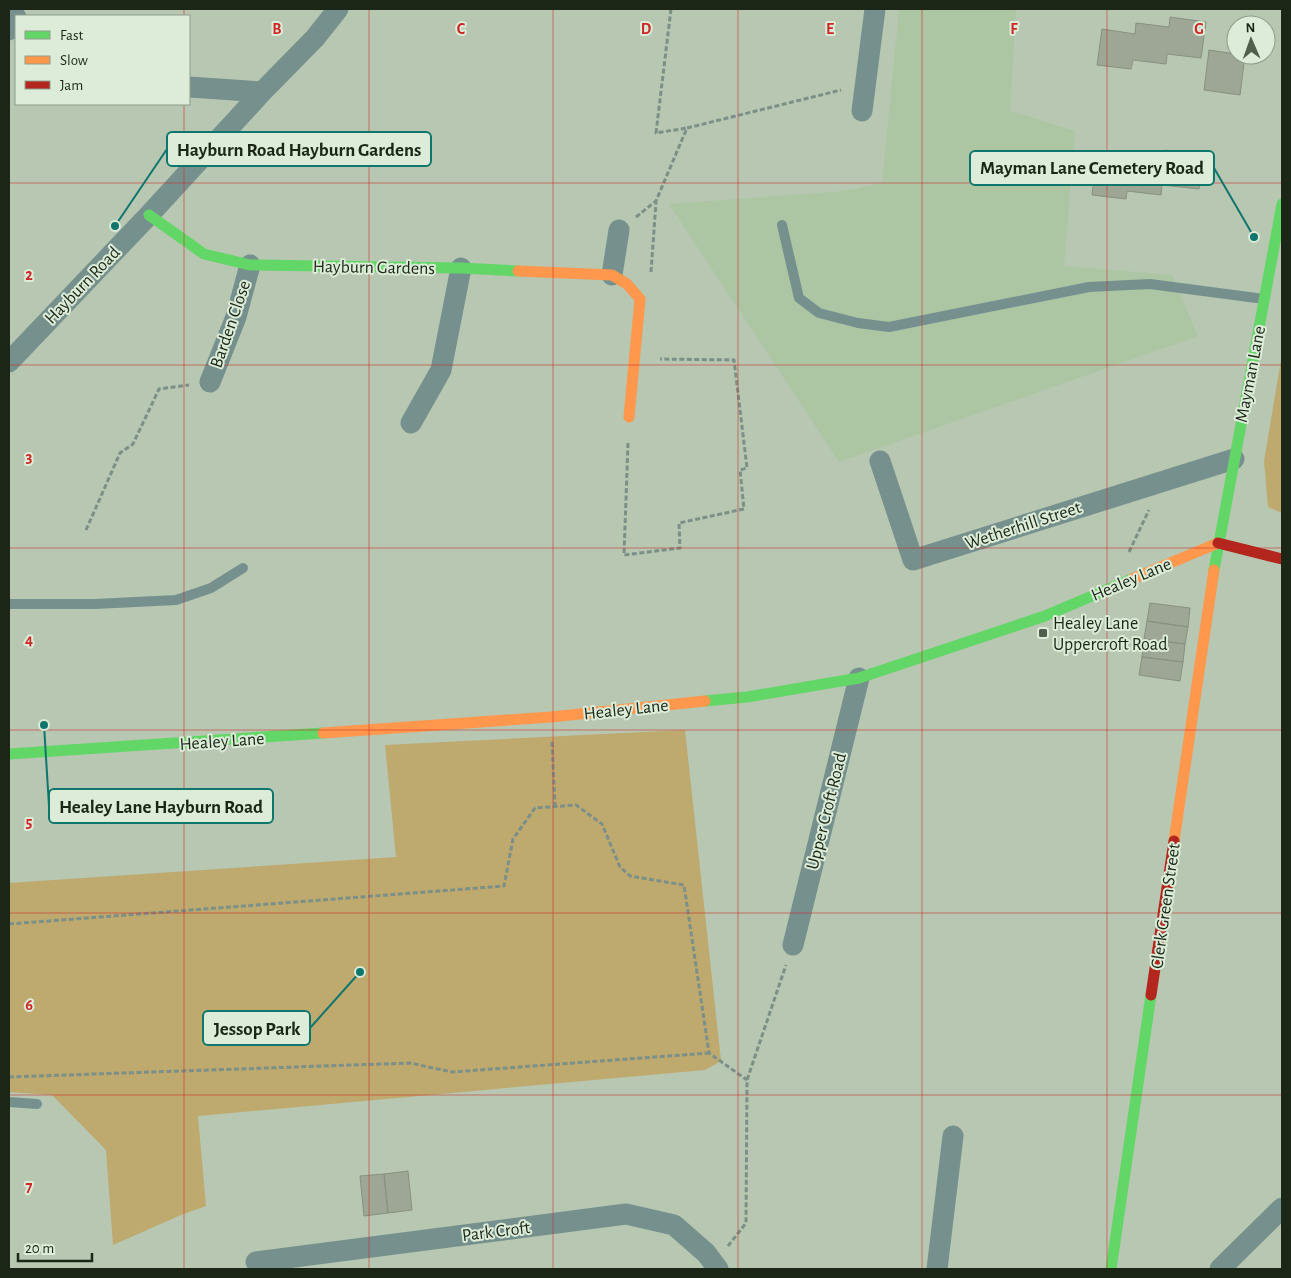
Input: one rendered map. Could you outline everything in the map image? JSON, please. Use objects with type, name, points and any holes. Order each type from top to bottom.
[{"type":"main road","name":"Mayman Lane","points":[[1218,543],[1282,204]]},
{"type":"main road","name":"Hayburn Gardens","points":[[150,215],[204,254],[250,265],[613,271]]},
{"type":"main road","points":[[613,271],[640,299],[629,417]]},
{"type":"main road","points":[[1218,543],[1282,559]]},
{"type":"main road","name":"Healey Lane","points":[[9,754],[551,717],[748,697],[860,678],[1045,616],[1218,543]]},
{"type":"main road","name":"Clerk Green Street","points":[[1112,1269],[1218,543]]},
{"type":"street","name":"Hayburn Road","points":[[9,362],[150,215],[262,92],[315,38],[338,9]]},
{"type":"street","points":[[862,111],[875,9]]},
{"type":"street","points":[[9,30],[15,19]]},
{"type":"street","points":[[190,86],[262,92]]},
{"type":"street","points":[[613,271],[620,230]]},
{"type":"street","name":"Barden Close","points":[[210,382],[236,317],[250,265]]},
{"type":"street","points":[[411,422],[441,370],[461,268]]},
{"type":"street","name":"Wetherhill Street","points":[[880,461],[913,560],[1234,459]]},
{"type":"street","name":"Upper Croft Road","points":[[793,945],[860,678]]},
{"type":"street","points":[[937,1269],[953,1136]]},
{"type":"street","points":[[1220,1269],[1282,1208]]},
{"type":"street","name":"Park Croft","points":[[256,1262],[626,1214],[674,1226],[706,1253],[716,1267]]},
{"type":"lane","points":[[782,225],[800,298],[819,313],[858,323],[889,327],[1089,287],[1150,284],[1264,299]]},
{"type":"lane","points":[[9,604],[95,604],[176,600],[212,588],[243,568]]},
{"type":"lane","points":[[9,1102],[37,1104]]},
{"type":"path","points":[[671,9],[656,133],[688,128],[866,83]]},
{"type":"path","points":[[613,271],[652,272],[656,201],[688,128]]},
{"type":"path","points":[[620,230],[656,201]]},
{"type":"path","points":[[629,417],[624,555],[680,548],[679,523],[744,509],[740,470],[747,468],[734,360],[634,359]]},
{"type":"path","points":[[86,530],[120,453],[133,444],[160,389],[210,382]]},
{"type":"path","points":[[1127,555],[1164,481]]},
{"type":"path","points":[[551,717],[555,806]]},
{"type":"path","points":[[9,924],[504,886],[513,839],[535,808],[576,805],[602,824],[620,867],[630,876],[684,884],[709,1053]]},
{"type":"path","points":[[716,1267],[746,1223],[747,1080],[793,945]]},
{"type":"path","points":[[9,1077],[410,1063],[452,1072],[709,1053],[747,1080]]},
{"type":"shaded area","points":[[899,9],[1016,9],[1010,111],[1075,131],[1064,266],[1172,275],[1198,336],[839,462],[669,204],[844,191],[882,183]]},
{"type":"shaded area","points":[[1282,354],[1282,513],[1268,507],[1264,461]]},
{"type":"shaded area","points":[[685,730],[721,1061],[705,1070],[198,1116],[206,1206],[113,1245],[106,1150],[52,1095],[9,1092],[9,883],[396,857],[385,745]]},
{"type":"building","points":[[1170,17],[1206,22],[1201,58],[1167,54],[1166,64],[1133,60],[1131,69],[1097,65],[1102,29],[1135,34],[1136,23],[1169,27]]},
{"type":"building","points":[[1209,50],[1226,53],[1226,65],[1244,65],[1240,95],[1204,90]]},
{"type":"building","points":[[1165,150],[1203,154],[1199,189],[1162,185],[1161,195],[1127,191],[1126,199],[1092,195],[1096,160],[1132,164],[1133,155],[1164,158]]},
{"type":"building","points":[[1150,603],[1190,608],[1188,627],[1147,621]]},
{"type":"building","points":[[1147,621],[1188,627],[1185,644],[1144,639]]},
{"type":"building","points":[[1144,639],[1185,644],[1183,662],[1142,657]]},
{"type":"building","points":[[1142,657],[1183,662],[1180,681],[1139,675]]},
{"type":"building","points":[[408,1171],[412,1210],[388,1213],[384,1174]]},
{"type":"building","points":[[384,1174],[388,1213],[364,1216],[360,1176]]},
{"type":"traffic: fast","points":[[1214,570],[1282,204]]},
{"type":"traffic: fast","points":[[149,215],[204,254],[250,265],[461,268],[518,271]]},
{"type":"traffic: fast","points":[[705,701],[747,697],[859,678],[1045,616],[1132,579]]},
{"type":"traffic: fast","points":[[9,754],[323,733]]},
{"type":"traffic: fast","points":[[1111,1269],[1151,995]]},
{"type":"traffic: slow","points":[[518,271],[612,275],[627,284],[640,299],[629,417]]},
{"type":"traffic: slow","points":[[1132,579],[1218,543]]},
{"type":"traffic: slow","points":[[1174,841],[1214,570]]},
{"type":"traffic: slow","points":[[323,733],[551,717],[705,701]]},
{"type":"traffic: jam","points":[[1218,543],[1282,559]]},
{"type":"traffic: jam","points":[[1151,995],[1174,841]]},
{"type":"place","name":"Hayburn Road Hayburn Gardens","points":[[115,226]]},
{"type":"place","name":"Mayman Lane Cemetery Road","points":[[1254,237]]},
{"type":"place","name":"Healey Lane Uppercroft Road","points":[[1043,633]]},
{"type":"place","name":"Healey Lane Hayburn Road","points":[[44,725]]},
{"type":"place","name":"Jessop Park","points":[[360,972]]}]
